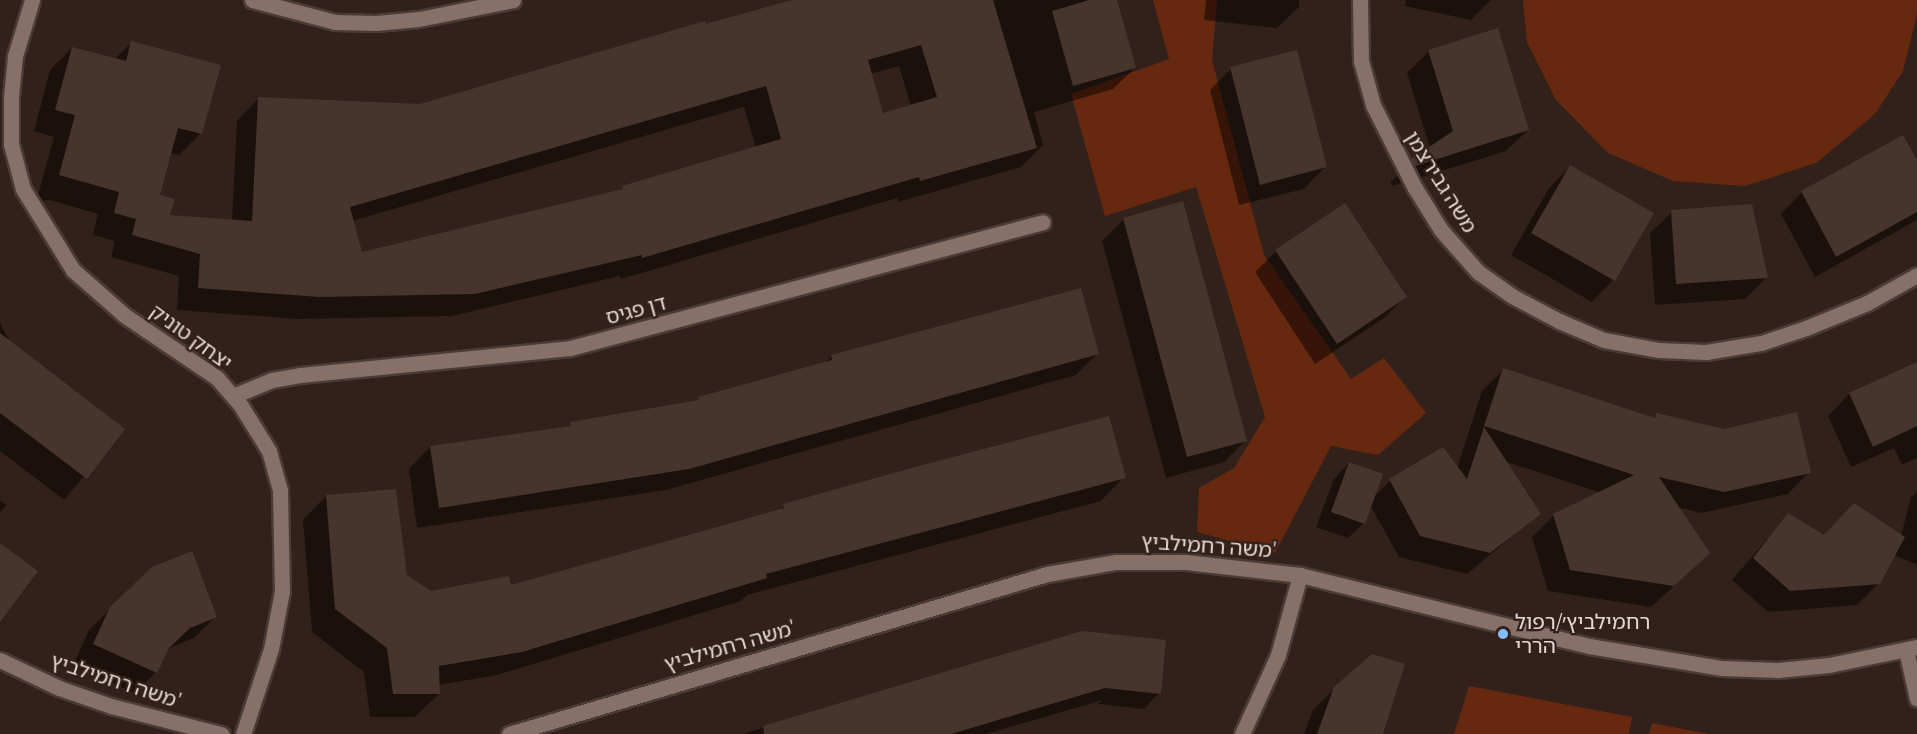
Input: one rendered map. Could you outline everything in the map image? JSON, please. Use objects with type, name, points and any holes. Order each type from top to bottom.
[{"type":"street","name":"יצחק טוניק","points":[[32,0],[15,56],[11,97],[11,144],[23,189],[73,270],[124,315],[217,378],[232,396],[269,452],[280,490],[283,535],[282,591],[271,649],[243,734]]},
{"type":"street","points":[[252,0],[335,22],[376,23],[419,19],[513,0]]},
{"type":"street","name":"משה גבירצמן","points":[[1360,0],[1361,61],[1373,105],[1415,188],[1441,230],[1478,272],[1512,296],[1559,321],[1604,340],[1659,350],[1706,352],[1761,343],[1806,328],[1867,303],[1917,275]]},
{"type":"street","name":"דן פגיס","points":[[232,396],[272,380],[300,375],[570,348],[1042,222]]},
{"type":"street","name":"משה רחמילביץ'","points":[[509,734],[1078,566],[1186,561],[1300,575],[1589,646],[1722,668],[1819,666],[1912,649]]},
{"type":"street","points":[[1242,734],[1278,655],[1300,575]]},
{"type":"street","points":[[1912,649],[1917,699]]},
{"type":"street","name":"משה רחמילביץ'","points":[[0,660],[59,688],[111,706],[221,734]]},
{"type":"shaded area","points":[[1153,0],[1217,0],[1212,60],[1264,255],[1351,379],[1384,358],[1426,413],[1378,455],[1331,446],[1275,553],[1197,532],[1199,488],[1234,468],[1265,417],[1196,187],[1105,216],[1071,94],[1169,59]]},
{"type":"shaded area","points":[[1523,0],[1917,0],[1917,14],[1903,71],[1875,114],[1816,163],[1745,186],[1673,181],[1608,153],[1556,100],[1527,42]]},
{"type":"shaded area","points":[[1469,686],[1632,717],[1629,734],[1454,734]]},
{"type":"shaded area","points":[[1652,723],[1709,734],[1649,734]]},
{"type":"building","points":[[792,0],[993,0],[1037,148],[920,181],[919,177],[642,258],[642,255],[475,294],[320,297],[198,288],[200,254],[132,235],[136,219],[114,213],[119,192],[59,175],[75,115],[55,110],[72,47],[126,61],[131,41],[221,65],[202,134],[178,128],[160,195],[175,199],[170,215],[252,221],[258,97],[420,104],[705,21],[706,24]],"holes":[[[921,45],[937,97],[883,113],[868,60]],[[766,86],[781,139],[622,186],[623,189],[362,252],[350,207]]]},
{"type":"building","points":[[1089,0],[1117,0],[1136,68],[1073,86],[1052,11]]},
{"type":"building","points":[[1498,28],[1529,130],[1415,166],[1411,159],[1453,131],[1428,50]]},
{"type":"building","points":[[1297,50],[1327,167],[1260,185],[1230,67]]},
{"type":"building","points":[[1903,135],[1917,160],[1917,212],[1836,257],[1801,191]]},
{"type":"building","points":[[1570,165],[1654,213],[1615,281],[1531,233]]},
{"type":"building","points":[[1183,201],[1247,441],[1187,457],[1123,218]]},
{"type":"building","points":[[1345,203],[1407,297],[1337,344],[1275,250]]},
{"type":"building","points":[[1752,204],[1768,278],[1676,284],[1671,210]]},
{"type":"building","points":[[1081,288],[1099,354],[689,469],[439,508],[430,446],[571,426],[570,422],[699,400],[698,397],[832,360],[831,355]]},
{"type":"building","points":[[0,333],[125,429],[87,479],[0,413]]},
{"type":"building","points":[[1917,362],[1917,426],[1873,447],[1849,393]]},
{"type":"building","points":[[1503,368],[1655,418],[1656,413],[1724,429],[1797,412],[1811,473],[1724,492],[1659,477],[1710,553],[1674,586],[1570,570],[1553,514],[1634,475],[1484,426]]},
{"type":"building","points":[[1109,416],[1126,478],[766,574],[767,578],[522,652],[439,666],[440,694],[393,694],[387,648],[335,609],[326,495],[396,489],[407,575],[431,591],[509,576],[511,585],[784,508],[783,504]]},
{"type":"building","points":[[1484,427],[1541,514],[1490,553],[1420,536],[1389,479],[1443,447],[1467,479]]},
{"type":"building","points":[[1349,462],[1383,474],[1365,524],[1331,512]]},
{"type":"building","points":[[1854,503],[1905,537],[1880,584],[1790,591],[1753,558],[1788,513],[1824,535]]},
{"type":"building","points":[[0,543],[38,571],[0,622]]},
{"type":"building","points":[[192,551],[217,617],[190,628],[169,648],[157,673],[93,644],[110,607],[152,567]]},
{"type":"building","points":[[1082,631],[1166,640],[1161,694],[1105,688],[951,734],[764,734],[763,726]]},
{"type":"building","points":[[1372,654],[1405,664],[1383,734],[1317,734],[1334,687]]},
{"type":"place","name":"רחמילביץ׳/רפול הררי","points":[[1503,634]]}]
